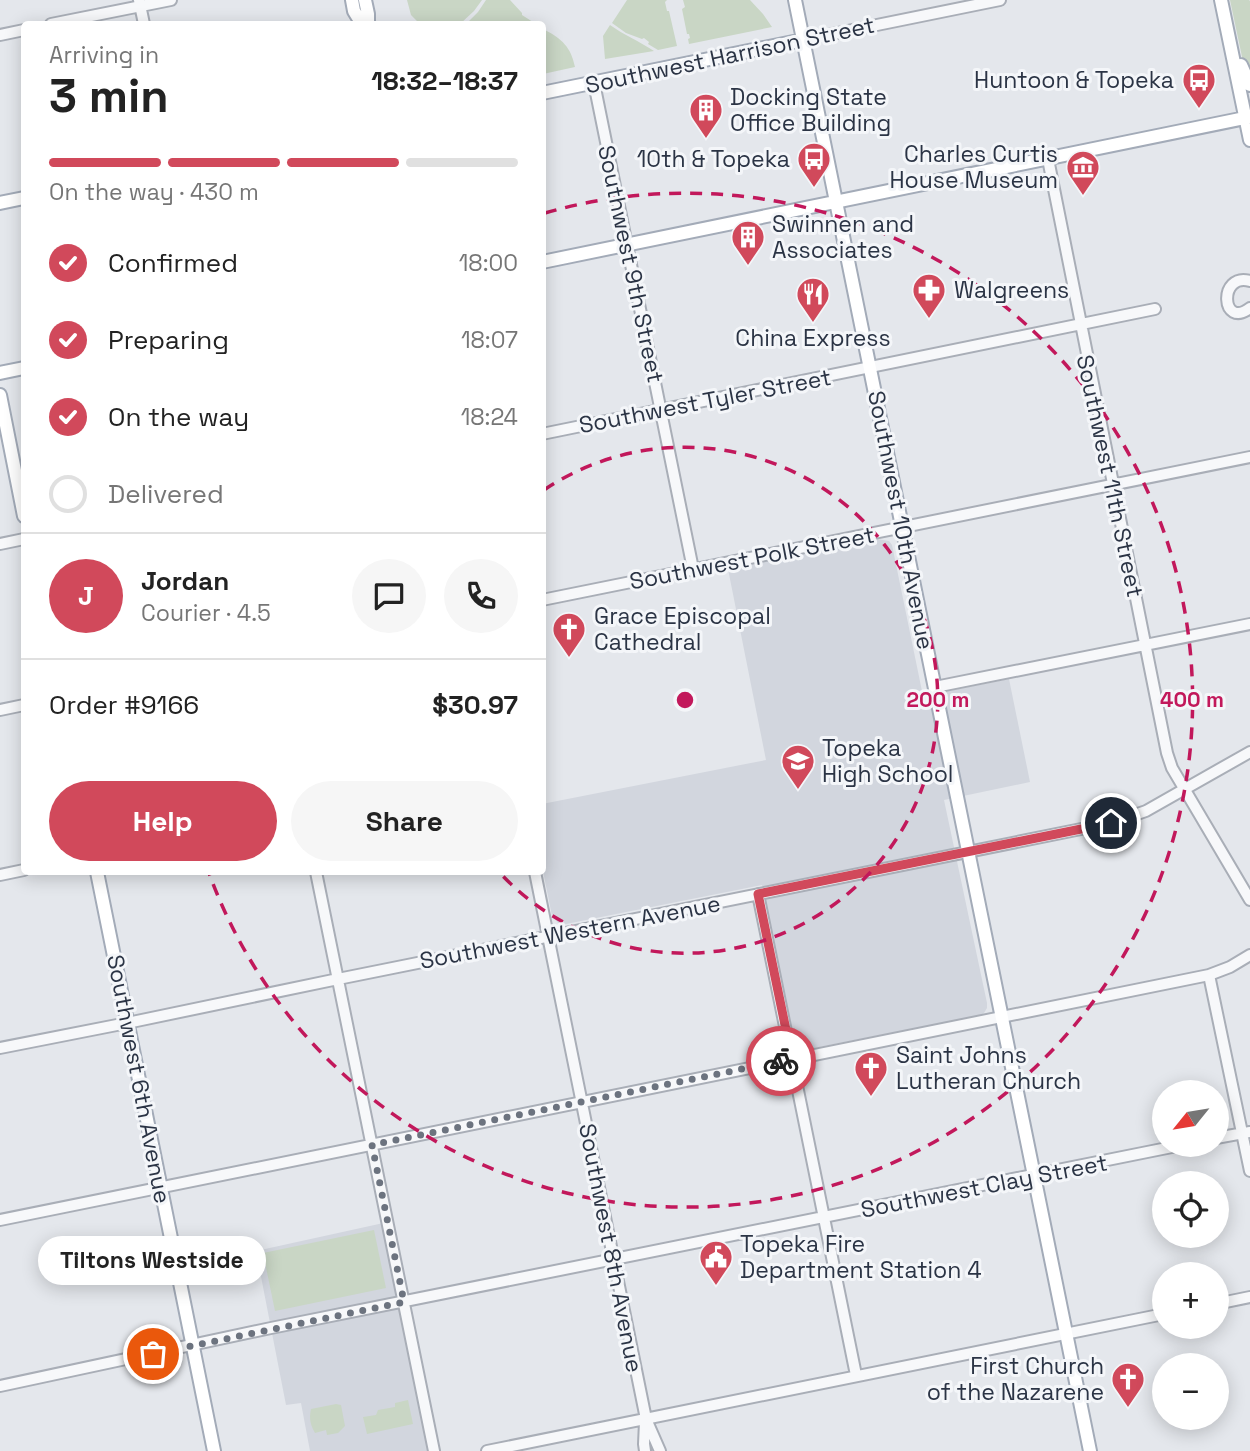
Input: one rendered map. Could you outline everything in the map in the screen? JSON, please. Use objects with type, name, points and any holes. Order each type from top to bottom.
[{"type":"main road","points":[[352,0],[354,11],[360,21]]},
{"type":"main road","points":[[365,0],[368,21]]},
{"type":"main road","name":"Southwest 10th Avenue","points":[[795,0],[1090,1451]]},
{"type":"main road","points":[[1223,0],[1241,67],[1250,85]]},
{"type":"main road","points":[[1223,0],[1248,118],[1250,140]]},
{"type":"main road","name":"Southwest Harrison Street","points":[[546,92],[803,40]]},
{"type":"main road","points":[[546,261],[1248,118]]},
{"type":"main road","points":[[0,203],[21,199]]},
{"type":"main road","points":[[0,373],[21,369]]},
{"type":"main road","points":[[0,396],[21,501]]},
{"type":"main road","name":"Southwest 6th Avenue","points":[[98,875],[214,1451]]},
{"type":"street","points":[[64,21],[140,3],[171,0]]},
{"type":"street","name":"Southwest Harrison Street","points":[[803,40],[1000,0]]},
{"type":"street","points":[[140,3],[143,21]]},
{"type":"street","points":[[0,35],[21,31]]},
{"type":"street","name":"Southwest 9th Street","points":[[594,83],[693,569]]},
{"type":"street","name":"Southwest 11th Street","points":[[1048,159],[1169,761],[1250,900]]},
{"type":"street","points":[[1250,281],[1238,280],[1226,296],[1227,305],[1234,311],[1242,312],[1250,308]]},
{"type":"street","name":"Southwest Tyler Street","points":[[546,433],[1155,309]]},
{"type":"street","name":"Southwest Polk Street","points":[[546,599],[1250,457]]},
{"type":"street","points":[[0,544],[21,540]]},
{"type":"street","points":[[935,687],[1250,624]]},
{"type":"street","points":[[0,710],[21,706]]},
{"type":"street","name":"Southwest Western Avenue","points":[[0,1048],[1111,823],[1146,811],[1250,752]]},
{"type":"street","points":[[0,875],[21,871]]},
{"type":"street","points":[[317,875],[434,1451]]},
{"type":"street","name":"Southwest 8th Avenue","points":[[536,875],[646,1419],[660,1451]]},
{"type":"street","points":[[758,894],[856,1376]]},
{"type":"street","points":[[0,1220],[1209,975],[1250,955]]},
{"type":"street","points":[[1209,975],[1246,1132],[1250,1171]]},
{"type":"street","name":"Southwest Clay Street","points":[[0,1386],[1152,1151]]},
{"type":"street","points":[[1229,1301],[1250,1297]]},
{"type":"street","points":[[487,1451],[1152,1317]]},
{"type":"street","name":"Southwest 8th Avenue","points":[[645,1451],[643,1444],[646,1419]]},
{"type":"shaded area","name":"Topeka High School","points":[[877,539],[889,541],[923,696],[1009,679],[1030,782],[944,800],[987,1003],[987,1008],[981,1015],[799,1051],[795,1048],[762,885],[566,924],[558,923],[552,916],[544,875],[546,875],[546,803],[766,760],[728,569]]},
{"type":"shaded area","points":[[388,1222],[434,1451],[310,1451],[301,1403],[286,1405],[256,1251]]},
{"type":"green space","points":[[407,0],[482,0],[463,21],[417,21],[411,15]]},
{"type":"green space","points":[[486,0],[510,0],[522,15],[531,21],[469,21]]},
{"type":"green space","points":[[627,0],[667,0],[665,2],[677,46],[658,50],[644,38],[626,33],[612,23]]},
{"type":"green space","points":[[683,0],[750,0],[772,27],[689,44],[690,38],[682,9],[685,7]]},
{"type":"green space","points":[[1230,0],[1250,1],[1250,79],[1244,66]]},
{"type":"green space","points":[[610,25],[654,51],[605,59],[603,36]]},
{"type":"green space","points":[[546,31],[565,44],[575,67],[546,73]]},
{"type":"green space","points":[[374,1230],[386,1288],[275,1311],[263,1253]]},
{"type":"green space","points":[[408,1400],[413,1424],[367,1434],[363,1417],[376,1415],[378,1410],[395,1407],[395,1403]]},
{"type":"green space","points":[[341,1405],[345,1426],[338,1433],[327,1435],[326,1430],[315,1433],[310,1421],[311,1409]]},
{"type":"way so far","points":[[153,1354],[404,1302],[372,1145],[781,1061]]},
{"type":"place","name":"Huntoon & Topeka","points":[[1199,110]]},
{"type":"place","name":"Docking State Office Building","points":[[706,140]]},
{"type":"place","name":"10th & Topeka","points":[[814,189]]},
{"type":"place","name":"Charles Curtis House Museum","points":[[1083,197]]},
{"type":"place","name":"Swinnen and Associates","points":[[748,267]]},
{"type":"place","name":"Walgreens","points":[[929,320]]},
{"type":"place","name":"China Express","points":[[813,324]]},
{"type":"place","name":"Grace Episcopal Cathedral","points":[[569,659]]},
{"type":"place","name":"Topeka High School","points":[[798,791]]},
{"type":"place","name":"Saint Johns Lutheran Church","points":[[871,1098]]},
{"type":"place","name":"Topeka Fire Department Station 4","points":[[716,1287]]},
{"type":"place","name":"Tiltons Westside","points":[[153,1354]]},
{"type":"place","name":"First Church of the Nazarene","points":[[1128,1409]]},
{"type":"route","points":[[781,1061],[792,1059],[758,894],[1111,823]]}]
